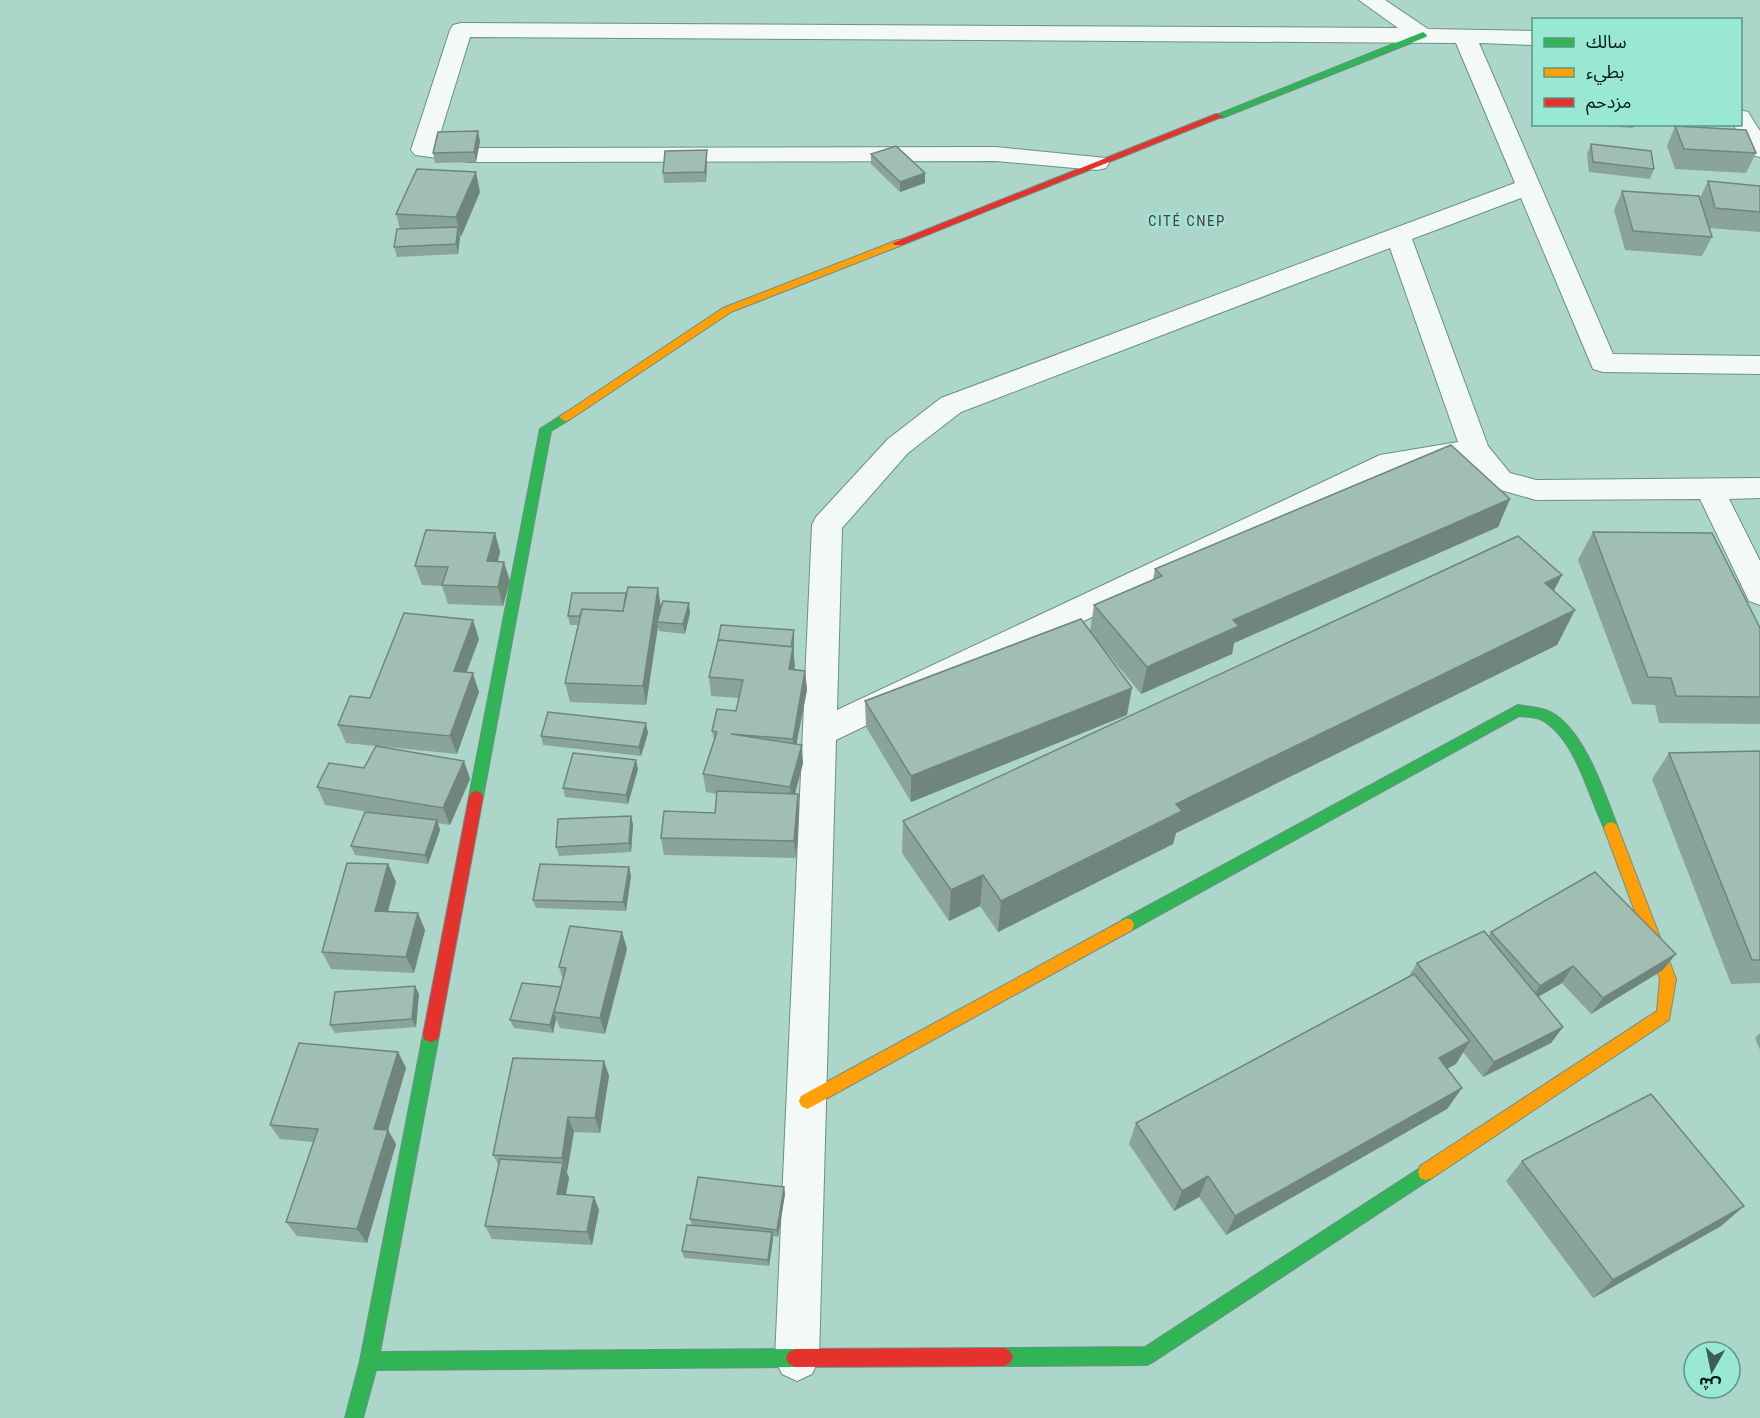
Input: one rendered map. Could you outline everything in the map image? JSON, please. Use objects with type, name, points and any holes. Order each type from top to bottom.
[{"type":"street","points":[[1370,0],[1423,35]]},
{"type":"street","points":[[1097,163],[996,154],[469,155],[423,150],[461,30],[1423,35],[1532,38]]},
{"type":"street","points":[[354,1418],[369,1361],[546,429],[728,310],[1423,35]]},
{"type":"street","points":[[1465,37],[1603,363],[1760,365]]},
{"type":"street","points":[[1742,120],[1760,150]]},
{"type":"street","points":[[797,1359],[827,525],[898,446],[951,405],[1529,186]]},
{"type":"street","points":[[1398,235],[1475,450],[1500,480],[1536,490],[1760,488]]},
{"type":"street","points":[[820,733],[1390,462],[1475,450]]},
{"type":"street","points":[[1710,489],[1760,593]]},
{"type":"street","points":[[369,1361],[1147,1356],[1664,1015],[1668,979],[1591,776],[1566,736],[1547,716],[1518,710],[807,1101]]},
{"type":"building","points":[[1675,126],[1746,130],[1756,153],[1684,149]]},
{"type":"building","points":[[478,131],[474,152],[433,153],[438,132]]},
{"type":"building","points":[[1591,144],[1651,151],[1654,169],[1593,162]]},
{"type":"building","points":[[896,146],[925,173],[900,182],[871,154]]},
{"type":"building","points":[[707,150],[705,172],[663,173],[665,151]]},
{"type":"building","points":[[417,169],[476,172],[456,217],[396,214]]},
{"type":"building","points":[[1708,181],[1760,186],[1760,212],[1715,208]]},
{"type":"building","points":[[1622,191],[1699,196],[1712,237],[1633,231]]},
{"type":"building","points":[[458,227],[456,244],[394,247],[397,229]]},
{"type":"building","points":[[1451,445],[1510,499],[1233,620],[1239,626],[1147,667],[1094,605],[1162,576],[1155,569]]},
{"type":"building","points":[[426,530],[495,533],[487,561],[504,562],[498,587],[442,585],[448,567],[415,566]]},
{"type":"building","points":[[1593,532],[1712,533],[1760,628],[1760,697],[1676,696],[1671,678],[1648,677]]},
{"type":"building","points":[[1518,536],[1562,575],[1545,583],[1575,610],[1176,804],[1182,811],[1001,901],[983,875],[951,890],[903,821]]},
{"type":"building","points":[[628,587],[658,588],[643,686],[565,683],[582,609],[623,611]]},
{"type":"building","points":[[572,593],[626,593],[623,611],[582,609],[580,616],[568,616]]},
{"type":"building","points":[[663,601],[689,603],[683,624],[657,622]]},
{"type":"building","points":[[404,613],[473,620],[454,671],[473,673],[450,736],[338,725],[350,696],[370,698]]},
{"type":"building","points":[[1081,619],[1132,688],[911,776],[865,701]]},
{"type":"building","points":[[721,625],[794,630],[791,647],[718,640]]},
{"type":"building","points":[[718,640],[793,647],[789,669],[805,671],[793,739],[731,734],[802,745],[790,787],[703,774],[717,732],[712,731],[717,709],[736,711],[743,680],[709,677]]},
{"type":"building","points":[[548,712],[646,723],[639,747],[541,736]]},
{"type":"building","points":[[376,746],[464,761],[443,808],[317,787],[329,763],[364,768]]},
{"type":"building","points":[[1760,751],[1760,960],[1752,960],[1669,753]]},
{"type":"building","points":[[573,753],[636,760],[626,795],[563,788]]},
{"type":"building","points":[[717,791],[798,794],[794,841],[661,838],[664,811],[715,813]]},
{"type":"building","points":[[365,812],[437,820],[425,855],[351,846]]},
{"type":"building","points":[[631,816],[629,843],[556,847],[558,819]]},
{"type":"building","points":[[347,863],[388,864],[375,911],[418,913],[406,957],[322,952]]},
{"type":"building","points":[[540,864],[629,867],[623,902],[533,900]]},
{"type":"building","points":[[1595,872],[1676,954],[1603,998],[1573,966],[1540,986],[1491,932]]},
{"type":"building","points":[[570,926],[622,932],[600,1018],[554,1012],[566,968],[559,967]]},
{"type":"building","points":[[1484,931],[1563,1027],[1494,1062],[1417,963]]},
{"type":"building","points":[[1414,974],[1470,1041],[1439,1058],[1462,1088],[1235,1216],[1208,1176],[1182,1191],[1136,1123]]},
{"type":"building","points":[[522,983],[561,987],[550,1025],[510,1020]]},
{"type":"building","points":[[415,986],[412,1019],[330,1025],[335,992]]},
{"type":"building","points":[[299,1043],[398,1052],[374,1129],[388,1130],[357,1229],[286,1222],[318,1129],[270,1125]]},
{"type":"building","points":[[513,1058],[604,1061],[595,1118],[568,1117],[562,1158],[493,1155]]},
{"type":"building","points":[[1651,1094],[1744,1206],[1613,1280],[1522,1161]]},
{"type":"building","points":[[500,1159],[563,1163],[557,1194],[594,1197],[587,1232],[485,1226]]},
{"type":"building","points":[[698,1177],[784,1187],[777,1230],[690,1219]]},
{"type":"building","points":[[687,1225],[772,1232],[768,1260],[682,1251]]},
{"type":"traffic: fast","points":[[1219,116],[1423,35]]},
{"type":"traffic: fast","points":[[476,797],[546,429],[565,417]]},
{"type":"traffic: fast","points":[[1127,925],[1518,710],[1546,716],[1556,723],[1566,735],[1585,766],[1611,828]]},
{"type":"traffic: fast","points":[[354,1418],[369,1361],[431,1035]]},
{"type":"traffic: fast","points":[[1004,1357],[1147,1356],[1426,1172]]},
{"type":"traffic: fast","points":[[369,1361],[795,1358]]},
{"type":"traffic: slow","points":[[565,417],[727,310],[898,243]]},
{"type":"traffic: slow","points":[[1426,1172],[1664,1015],[1668,979],[1611,828]]},
{"type":"traffic: slow","points":[[807,1101],[1127,925]]},
{"type":"traffic: jam","points":[[898,243],[1219,116]]},
{"type":"traffic: jam","points":[[431,1035],[476,797]]},
{"type":"traffic: jam","points":[[795,1358],[1004,1357]]},
{"type":"district","name":"CITÉ CNEP","points":[[1187,221]]}]
